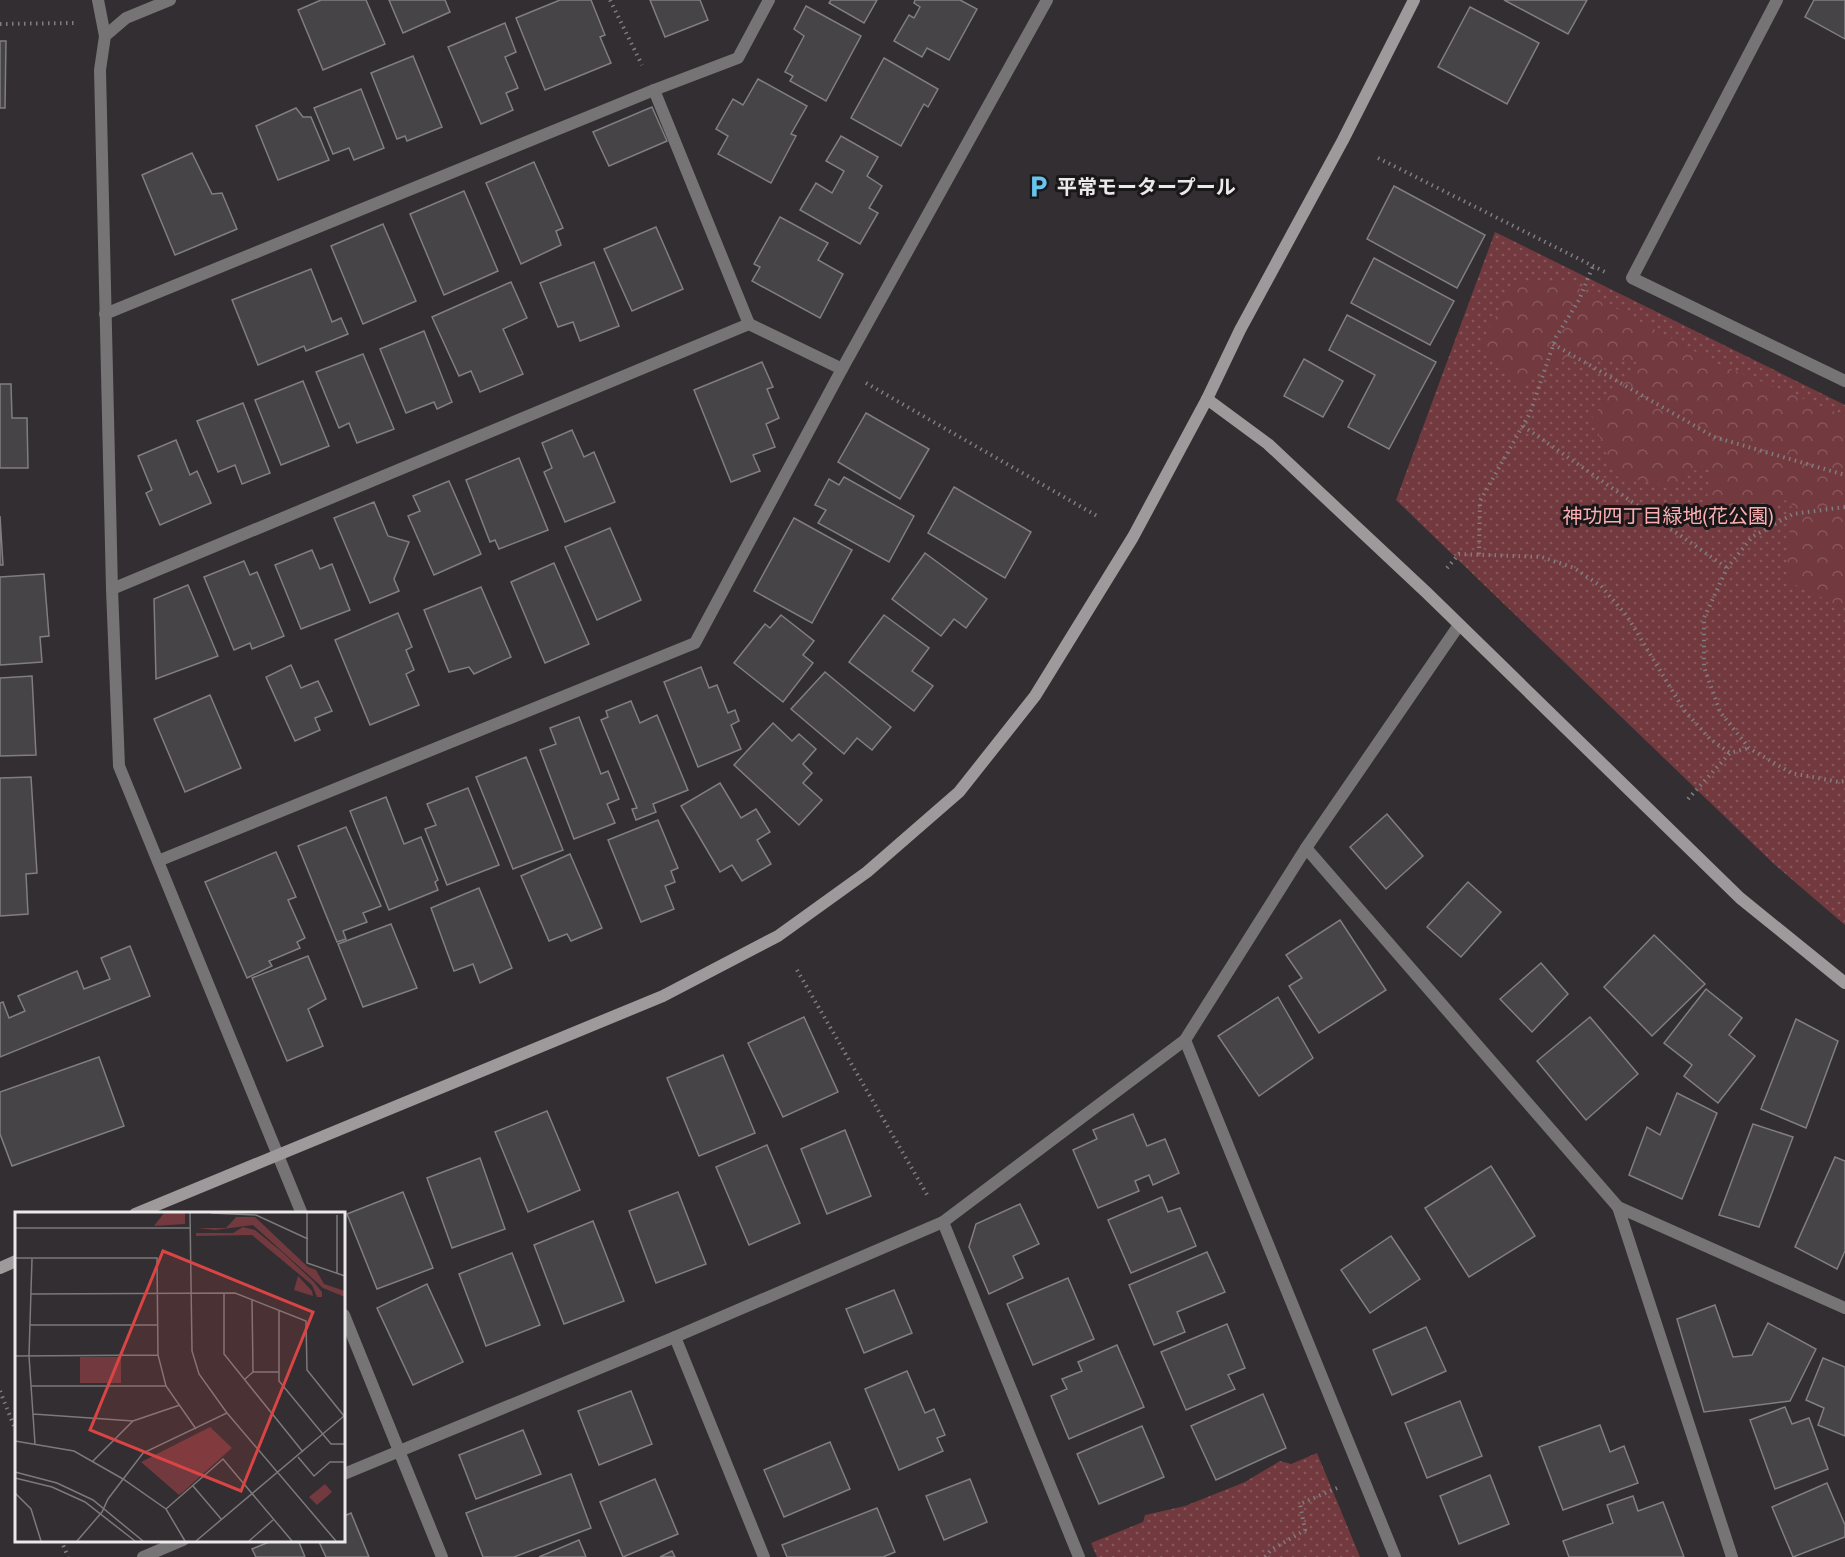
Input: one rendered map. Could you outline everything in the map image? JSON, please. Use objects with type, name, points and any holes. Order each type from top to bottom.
[{"type":"street","points":[[98,0],[105,36],[100,70],[112,589],[119,766],[301,1212]]},
{"type":"street","points":[[105,36],[126,18],[170,0]]},
{"type":"street","points":[[105,314],[654,90],[738,58],[769,0]]},
{"type":"street","points":[[158,861],[695,643],[842,369],[1047,0]]},
{"type":"street","points":[[140,1212],[663,996],[778,936],[867,872],[959,792],[1035,696],[1133,537],[1207,399],[1240,330],[1343,140],[1414,0]]},
{"type":"street","points":[[1777,0],[1632,278],[1845,381]]},
{"type":"street","points":[[654,90],[749,324],[842,369]]},
{"type":"street","points":[[112,589],[749,324]]},
{"type":"street","points":[[1207,399],[1269,444],[1740,898],[1845,983]]},
{"type":"street","points":[[345,1474],[675,1337],[943,1222],[1185,1040],[1306,848],[1459,625]]},
{"type":"street","points":[[1306,848],[1618,1207],[1732,1557]]},
{"type":"street","points":[[1185,1040],[1395,1557]]},
{"type":"street","points":[[1618,1207],[1845,1308]]},
{"type":"street","points":[[943,1222],[1079,1557]]},
{"type":"street","points":[[0,1268],[15,1262]]},
{"type":"street","points":[[345,1317],[442,1557]]},
{"type":"street","points":[[675,1337],[764,1557]]},
{"type":"street","points":[[143,1557],[178,1542]]},
{"type":"path","points":[[610,0],[654,90]]},
{"type":"path","points":[[0,24],[75,23],[105,36]]},
{"type":"path","points":[[1378,158],[1593,266],[1608,273],[1632,278]]},
{"type":"path","points":[[1479,554],[1480,501],[1530,413],[1556,337],[1579,300],[1593,266]]},
{"type":"path","points":[[1553,344],[1714,437],[1845,475]]},
{"type":"path","points":[[842,369],[1097,516]]},
{"type":"path","points":[[1523,426],[1727,568]]},
{"type":"path","points":[[1845,507],[1793,514],[1752,537],[1727,568],[1704,618],[1704,666],[1720,712],[1749,748],[1791,773],[1839,782],[1845,781]]},
{"type":"path","points":[[1447,568],[1460,554],[1542,557],[1574,568],[1601,586],[1627,616],[1684,710],[1710,739],[1730,753]]},
{"type":"path","points":[[1688,799],[1730,753],[1749,748]]},
{"type":"path","points":[[797,970],[943,1222]]},
{"type":"path","points":[[0,1391],[15,1428]]},
{"type":"path","points":[[1265,1557],[1270,1550],[1305,1530],[1300,1504],[1363,1477]]},
{"type":"path","points":[[63,1542],[68,1557]]},
{"type":"green space","name":"神功四丁目緑地(花公園)","points":[[1495,232],[1845,405],[1845,925],[1775,865],[1396,500]]},
{"type":"green space","points":[[1566,281],[1716,363],[1845,416],[1845,599],[1841,607],[1786,580],[1792,499],[1745,509],[1705,521],[1711,460],[1671,486],[1615,476],[1592,417],[1637,362],[1566,358],[1519,384],[1480,346],[1513,283]]},
{"type":"green space","points":[[1317,1453],[1360,1557],[1097,1557],[1091,1543],[1143,1522],[1145,1515],[1185,1506],[1245,1482],[1280,1461],[1291,1464]]},
{"type":"building","points":[[321,0],[366,0],[385,44],[323,70],[298,10]]},
{"type":"building","points":[[389,0],[445,0],[450,12],[403,33]]},
{"type":"building","points":[[560,0],[591,0],[605,35],[600,37],[611,63],[545,90],[516,18]]},
{"type":"building","points":[[650,0],[700,0],[708,20],[665,37]]},
{"type":"building","points":[[831,0],[877,0],[864,23],[829,3]]},
{"type":"building","points":[[915,0],[960,0],[977,9],[949,60],[927,48],[922,57],[894,41],[909,15],[914,18],[920,7],[914,3]]},
{"type":"building","points":[[1504,0],[1587,0],[1568,34]]},
{"type":"building","points":[[1814,0],[1845,0],[1845,39],[1805,17]]},
{"type":"building","points":[[806,6],[861,36],[826,101],[790,81],[793,76],[785,72],[804,36],[794,29]]},
{"type":"building","points":[[1470,7],[1539,43],[1507,104],[1438,67]]},
{"type":"building","points":[[505,23],[516,52],[505,57],[518,88],[506,93],[513,110],[481,124],[448,47]]},
{"type":"building","points":[[0,41],[6,41],[5,108],[0,108]]},
{"type":"building","points":[[413,56],[442,127],[407,141],[405,136],[397,139],[371,73]]},
{"type":"building","points":[[884,58],[938,89],[928,107],[924,104],[901,146],[851,118]]},
{"type":"building","points":[[758,79],[807,106],[791,134],[796,136],[771,183],[718,154],[728,136],[716,129],[733,99],[743,105]]},
{"type":"building","points":[[361,89],[384,148],[354,160],[349,148],[333,154],[314,108]]},
{"type":"building","points":[[652,107],[667,141],[609,166],[593,132]]},
{"type":"building","points":[[296,108],[303,117],[311,117],[329,160],[278,180],[256,126]]},
{"type":"building","points":[[841,136],[878,157],[867,176],[882,186],[869,208],[878,213],[860,244],[800,210],[816,183],[832,193],[844,171],[826,161]]},
{"type":"building","points":[[192,153],[212,194],[222,193],[237,229],[175,255],[142,175]]},
{"type":"building","points":[[534,162],[563,228],[556,231],[561,245],[521,264],[486,183]]},
{"type":"building","points":[[1394,186],[1485,235],[1457,288],[1367,239]]},
{"type":"building","points":[[464,191],[498,271],[444,295],[410,214]]},
{"type":"building","points":[[780,217],[828,243],[818,260],[843,274],[820,318],[752,281],[760,267],[754,264]]},
{"type":"building","points":[[383,224],[416,301],[363,324],[331,246]]},
{"type":"building","points":[[656,227],[683,289],[632,311],[604,249]]},
{"type":"building","points":[[1374,258],[1454,301],[1430,345],[1351,303]]},
{"type":"building","points":[[594,262],[619,326],[580,341],[573,322],[558,327],[540,283]]},
{"type":"building","points":[[311,269],[332,322],[341,318],[348,334],[306,351],[304,346],[258,365],[232,300]]},
{"type":"building","points":[[511,282],[527,318],[503,329],[523,374],[480,392],[471,371],[459,376],[432,317]]},
{"type":"building","points":[[1347,315],[1436,362],[1389,449],[1348,427],[1375,375],[1329,350]]},
{"type":"building","points":[[424,331],[452,402],[437,409],[434,402],[406,413],[380,349]]},
{"type":"building","points":[[363,354],[394,429],[357,443],[349,423],[339,428],[316,372]]},
{"type":"building","points":[[1304,359],[1343,381],[1323,417],[1284,396]]},
{"type":"building","points":[[762,362],[773,387],[767,389],[779,418],[766,424],[775,447],[753,455],[760,471],[731,482],[694,390]]},
{"type":"building","points":[[303,381],[329,446],[281,465],[255,400]]},
{"type":"building","points":[[0,384],[11,384],[12,418],[27,418],[28,468],[0,468]]},
{"type":"building","points":[[243,403],[270,473],[242,484],[235,465],[218,472],[197,421]]},
{"type":"building","points":[[866,413],[929,449],[900,499],[838,462]]},
{"type":"building","points":[[572,430],[584,457],[594,452],[615,502],[565,522],[544,472],[552,468],[542,443]]},
{"type":"building","points":[[176,440],[190,475],[197,471],[211,503],[160,525],[146,493],[152,490],[138,456]]},
{"type":"building","points":[[519,458],[548,530],[499,549],[495,540],[490,542],[466,480]]},
{"type":"building","points":[[844,477],[914,516],[889,562],[818,523],[826,510],[815,505],[829,479],[839,485]]},
{"type":"building","points":[[449,481],[481,554],[434,575],[408,516],[420,511],[413,496]]},
{"type":"building","points":[[954,487],[1031,532],[1005,578],[928,533]]},
{"type":"building","points":[[374,502],[388,536],[409,542],[394,579],[399,591],[370,603],[334,518]]},
{"type":"building","points":[[0,516],[3,565],[0,565]]},
{"type":"building","points":[[794,518],[852,550],[812,623],[754,591]]},
{"type":"building","points":[[610,528],[641,600],[597,620],[565,547]]},
{"type":"building","points":[[312,550],[320,569],[332,564],[350,610],[301,629],[275,565]]},
{"type":"building","points":[[925,553],[987,599],[966,628],[954,619],[941,636],[892,599]]},
{"type":"building","points":[[244,561],[250,575],[257,572],[284,636],[252,649],[250,643],[234,650],[204,577]]},
{"type":"building","points":[[554,563],[589,644],[545,663],[511,582]]},
{"type":"building","points":[[44,574],[49,636],[40,637],[42,662],[0,665],[0,577]]},
{"type":"building","points":[[188,585],[218,656],[156,679],[154,599]]},
{"type":"building","points":[[481,587],[511,657],[474,674],[469,667],[449,672],[424,610]]},
{"type":"building","points":[[398,613],[412,647],[406,650],[414,670],[406,674],[419,705],[370,725],[335,640]]},
{"type":"building","points":[[781,615],[814,641],[803,655],[813,663],[783,702],[734,663],[765,624],[770,628]]},
{"type":"building","points":[[884,615],[929,648],[912,671],[933,686],[914,711],[849,662]]},
{"type":"building","points":[[291,665],[301,688],[318,681],[332,711],[315,718],[320,730],[295,741],[266,677]]},
{"type":"building","points":[[701,667],[709,688],[717,685],[728,713],[735,710],[739,721],[731,725],[741,749],[698,767],[664,682]]},
{"type":"building","points":[[825,672],[891,727],[872,750],[857,738],[844,754],[791,709]]},
{"type":"building","points":[[32,676],[36,755],[0,756],[0,678]]},
{"type":"building","points":[[210,695],[241,768],[185,792],[154,719]]},
{"type":"building","points":[[631,701],[640,723],[657,715],[688,790],[653,804],[656,812],[636,820],[632,809],[637,808],[601,720],[608,717],[606,711]]},
{"type":"building","points":[[579,717],[601,774],[608,771],[619,799],[607,804],[615,823],[574,839],[540,750],[556,744],[550,728]]},
{"type":"building","points":[[773,723],[792,741],[799,734],[816,749],[803,764],[812,773],[803,783],[822,800],[799,825],[734,765]]},
{"type":"building","points":[[526,757],[563,850],[513,869],[476,777]]},
{"type":"building","points":[[31,777],[37,873],[26,874],[28,914],[0,916],[0,778]]},
{"type":"building","points":[[720,783],[741,818],[756,809],[770,832],[757,840],[771,864],[742,881],[732,865],[720,872],[681,806]]},
{"type":"building","points":[[468,788],[499,865],[447,885],[425,829],[436,825],[427,804]]},
{"type":"building","points":[[386,797],[404,844],[421,837],[438,880],[435,882],[438,890],[389,910],[350,811]]},
{"type":"building","points":[[1387,814],[1423,856],[1386,889],[1350,847]]},
{"type":"building","points":[[658,820],[678,868],[671,871],[675,882],[665,886],[674,909],[641,922],[608,840]]},
{"type":"building","points":[[346,827],[381,906],[363,913],[367,922],[343,931],[346,939],[337,942],[298,846]]},
{"type":"building","points":[[276,852],[296,897],[288,900],[305,938],[297,942],[300,948],[269,961],[272,966],[247,978],[205,882]]},
{"type":"building","points":[[570,854],[602,928],[571,941],[567,934],[549,941],[521,876]]},
{"type":"building","points":[[1468,882],[1501,912],[1461,957],[1427,927]]},
{"type":"building","points":[[479,888],[512,968],[480,983],[473,964],[454,971],[431,908]]},
{"type":"building","points":[[1340,920],[1386,990],[1319,1033],[1289,986],[1302,978],[1286,955]]},
{"type":"building","points":[[391,924],[417,988],[363,1007],[338,944]]},
{"type":"building","points":[[1654,935],[1705,984],[1652,1036],[1604,987]]},
{"type":"building","points":[[130,946],[150,996],[0,1057],[0,1003],[3,1002],[9,1018],[25,1011],[18,996],[77,971],[84,989],[110,979],[101,958]]},
{"type":"building","points":[[308,956],[326,999],[308,1009],[323,1046],[287,1061],[252,978]]},
{"type":"building","points":[[1541,963],[1568,994],[1532,1032],[1500,999]]},
{"type":"building","points":[[1706,989],[1742,1018],[1729,1035],[1755,1056],[1718,1103],[1684,1076],[1692,1065],[1664,1043]]},
{"type":"building","points":[[1278,997],[1313,1058],[1259,1096],[1218,1036]]},
{"type":"building","points":[[804,1017],[838,1092],[783,1117],[748,1043]]},
{"type":"building","points":[[1590,1017],[1638,1074],[1586,1120],[1537,1061]]},
{"type":"building","points":[[1796,1019],[1838,1041],[1806,1128],[1761,1109]]},
{"type":"building","points":[[723,1055],[755,1133],[699,1156],[667,1078]]},
{"type":"building","points":[[99,1057],[124,1126],[12,1166],[0,1134],[0,1092]]},
{"type":"building","points":[[1677,1093],[1717,1113],[1682,1199],[1629,1175],[1647,1127],[1660,1135]]},
{"type":"building","points":[[547,1111],[580,1190],[528,1212],[495,1132]]},
{"type":"building","points":[[1133,1114],[1147,1146],[1165,1139],[1179,1173],[1153,1185],[1149,1175],[1135,1181],[1139,1191],[1098,1208],[1073,1150],[1097,1139],[1093,1130]]},
{"type":"building","points":[[1753,1124],[1793,1137],[1759,1227],[1719,1215]]},
{"type":"building","points":[[845,1130],[871,1196],[827,1214],[801,1149]]},
{"type":"building","points":[[767,1145],[800,1223],[749,1245],[716,1167]]},
{"type":"building","points":[[1835,1157],[1845,1161],[1845,1251],[1837,1269],[1795,1247]]},
{"type":"building","points":[[480,1158],[505,1229],[452,1248],[427,1178]]},
{"type":"building","points":[[1491,1166],[1535,1236],[1469,1277],[1425,1208]]},
{"type":"building","points":[[403,1192],[433,1268],[377,1289],[347,1214]]},
{"type":"building","points":[[678,1192],[706,1264],[656,1283],[629,1211]]},
{"type":"building","points":[[1162,1197],[1168,1212],[1180,1208],[1196,1246],[1131,1273],[1108,1220]]},
{"type":"building","points":[[1020,1204],[1039,1244],[1013,1256],[1023,1278],[989,1294],[969,1247],[976,1224]]},
{"type":"building","points":[[593,1221],[624,1301],[564,1324],[534,1245]]},
{"type":"building","points":[[1391,1236],[1420,1279],[1370,1313],[1341,1270]]},
{"type":"building","points":[[1207,1252],[1225,1292],[1177,1312],[1185,1332],[1154,1345],[1129,1285]]},
{"type":"building","points":[[512,1253],[540,1325],[486,1346],[459,1274]]},
{"type":"building","points":[[1068,1278],[1094,1339],[1033,1365],[1007,1304]]},
{"type":"building","points":[[427,1284],[463,1362],[413,1385],[377,1308]]},
{"type":"building","points":[[894,1290],[912,1333],[864,1353],[846,1309]]},
{"type":"building","points":[[1715,1305],[1733,1357],[1752,1355],[1768,1323],[1816,1349],[1790,1401],[1704,1412],[1677,1319]]},
{"type":"building","points":[[1227,1324],[1245,1368],[1228,1375],[1235,1389],[1186,1410],[1161,1352]]},
{"type":"building","points":[[1426,1327],[1446,1371],[1392,1395],[1373,1350]]},
{"type":"building","points":[[1117,1345],[1144,1407],[1069,1439],[1051,1396],[1067,1389],[1062,1379],[1082,1371],[1078,1362]]},
{"type":"building","points":[[1823,1358],[1845,1367],[1845,1436],[1818,1425],[1824,1408],[1806,1400]]},
{"type":"building","points":[[907,1371],[925,1413],[934,1409],[945,1435],[937,1438],[943,1451],[899,1470],[865,1389]]},
{"type":"building","points":[[631,1391],[652,1444],[599,1465],[578,1411]]},
{"type":"building","points":[[1263,1394],[1286,1448],[1216,1480],[1191,1426]]},
{"type":"building","points":[[1460,1401],[1482,1456],[1427,1478],[1405,1423]]},
{"type":"building","points":[[1785,1407],[1792,1424],[1809,1418],[1828,1469],[1775,1489],[1750,1420]]},
{"type":"building","points":[[1600,1425],[1610,1452],[1624,1446],[1638,1483],[1563,1510],[1539,1447]]},
{"type":"building","points":[[1142,1426],[1164,1477],[1099,1504],[1077,1454]]},
{"type":"building","points":[[523,1430],[541,1474],[476,1499],[459,1455]]},
{"type":"building","points":[[830,1442],[850,1489],[784,1517],[764,1470]]},
{"type":"building","points":[[571,1474],[591,1528],[514,1557],[483,1557],[466,1513]]},
{"type":"building","points":[[1490,1475],[1509,1524],[1459,1544],[1440,1496]]},
{"type":"building","points":[[655,1479],[678,1534],[623,1557],[600,1502]]},
{"type":"building","points":[[970,1479],[987,1522],[944,1540],[926,1496]]},
{"type":"building","points":[[1827,1483],[1845,1525],[1845,1537],[1793,1557],[1772,1507]]},
{"type":"building","points":[[1633,1496],[1638,1511],[1663,1502],[1684,1557],[1569,1557],[1563,1541],[1613,1523],[1607,1505]]},
{"type":"building","points":[[877,1508],[895,1552],[883,1557],[787,1557],[782,1545]]},
{"type":"building","points":[[351,1513],[369,1557],[326,1557],[319,1542],[345,1542],[345,1516]]},
{"type":"building","points":[[579,1540],[586,1557],[539,1557]]},
{"type":"building","points":[[269,1542],[299,1542],[305,1557],[256,1557],[252,1549]]},
{"type":"building","points":[[672,1551],[675,1557],[660,1557]]},
{"type":"place","name":"平常モータープール","points":[[1039,186]]}]
